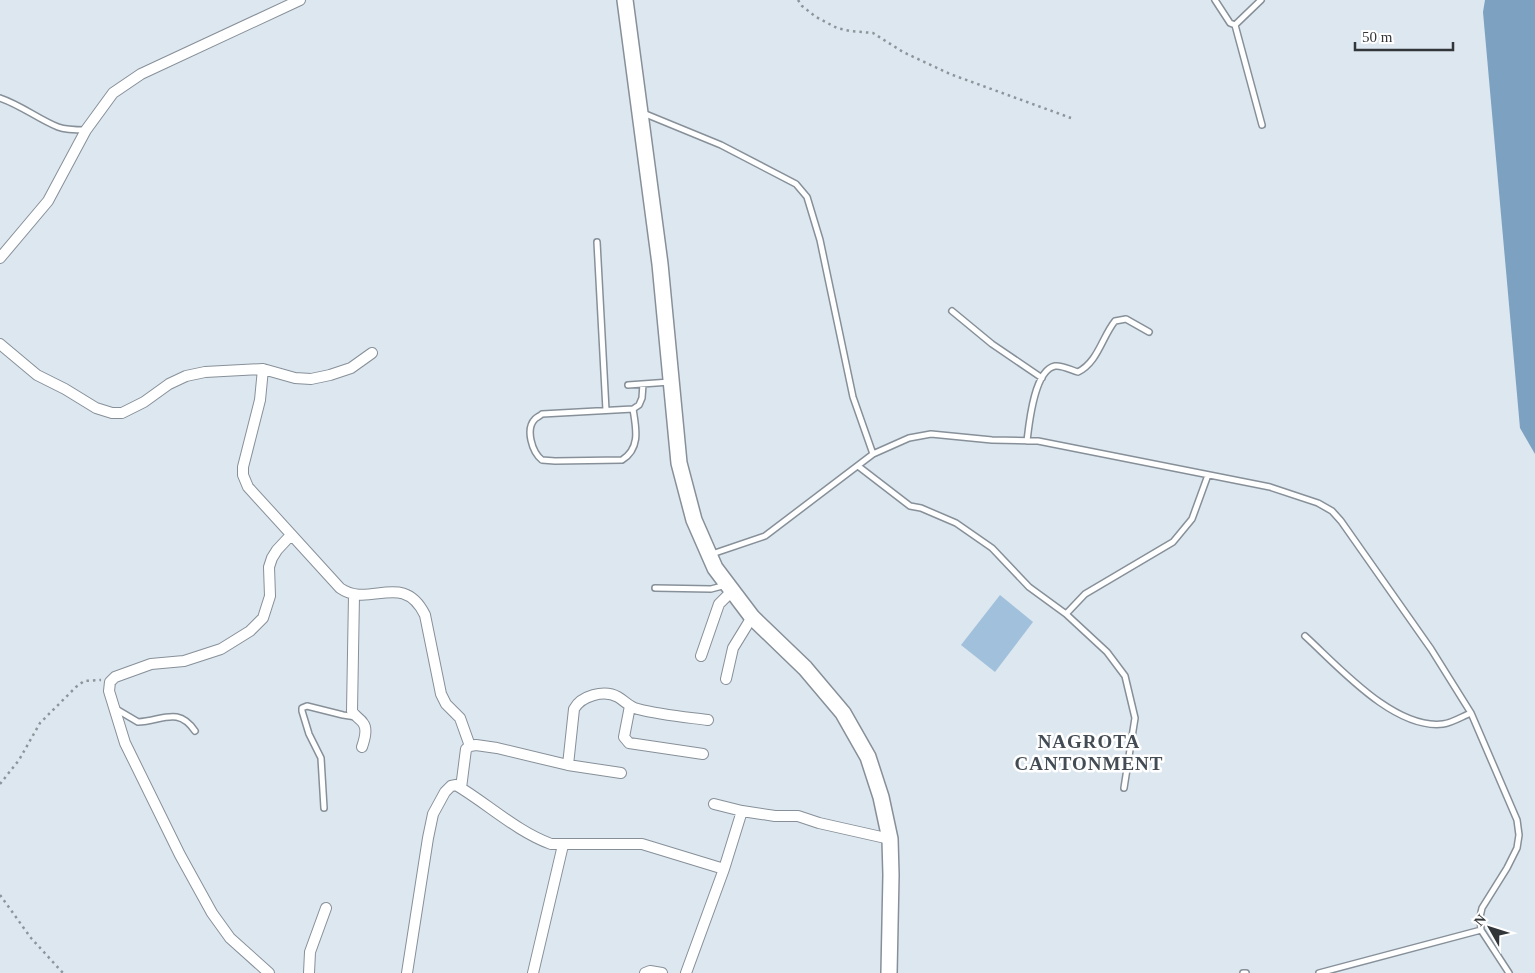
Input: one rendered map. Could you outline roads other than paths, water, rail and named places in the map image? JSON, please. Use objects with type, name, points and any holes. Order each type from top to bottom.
[{"type":"main road","points":[[626,0],[660,264],[679,463],[694,520],[715,568],[752,617],[805,668],[843,713],[868,757],[881,797],[890,838],[891,875],[888,973]]},
{"type":"street","points":[[0,258],[48,201],[86,130],[113,93],[141,74],[300,0]]},
{"type":"street","points":[[0,344],[37,375],[96,408],[112,413],[122,413],[144,402],[169,384],[186,376],[205,372],[263,370],[295,378],[311,379],[350,368],[372,353]]},
{"type":"street","points":[[263,370],[260,400],[243,467],[243,475],[248,488],[340,588],[348,594],[382,592],[408,594],[420,604],[425,615],[441,694],[446,704],[460,718],[470,746],[465,755],[461,788]]},
{"type":"street","points":[[269,973],[230,938],[212,913],[125,743],[108,691],[110,682],[115,677],[150,664],[184,661],[221,649],[250,631],[263,618],[270,596],[269,567],[272,558],[291,535]]},
{"type":"street","points":[[702,656],[719,604],[730,588]]},
{"type":"street","points":[[354,595],[352,711],[356,717],[363,721],[365,729],[362,748]]},
{"type":"street","points":[[726,679],[733,648],[752,617]]},
{"type":"street","points":[[568,766],[574,709],[577,703],[584,698],[595,695],[618,696],[636,709],[708,720]]},
{"type":"street","points":[[630,706],[624,737],[629,744],[703,754]]},
{"type":"street","points":[[470,746],[497,748],[568,766],[621,773]]},
{"type":"street","points":[[407,973],[433,814],[445,792],[452,786],[456,785],[540,840],[551,844],[642,844],[724,869]]},
{"type":"street","points":[[714,804],[742,812],[775,816],[798,816],[819,823],[890,838]]},
{"type":"street","points":[[686,973],[724,869],[742,812]]},
{"type":"street","points":[[533,973],[563,845]]},
{"type":"street","points":[[309,973],[310,952],[326,908]]},
{"type":"street","points":[[645,973],[650,971],[662,973]]},
{"type":"lane","points":[[1215,0],[1230,22],[1235,24],[1262,125]]},
{"type":"lane","points":[[1235,24],[1261,0]]},
{"type":"lane","points":[[0,98],[10,101],[58,127],[71,130],[86,130]]},
{"type":"lane","points":[[640,111],[721,145],[796,184],[807,197],[820,240],[853,397],[873,454]]},
{"type":"lane","points":[[597,242],[606,410]]},
{"type":"lane","points":[[952,311],[992,344],[1042,378]]},
{"type":"lane","points":[[1028,441],[1032,406],[1042,378],[1048,368],[1056,365],[1078,372],[1084,369],[1096,354],[1115,321],[1126,319],[1149,332]]},
{"type":"lane","points":[[628,385],[672,382]]},
{"type":"lane","points":[[633,409],[637,438],[628,456],[622,460],[542,460],[534,450],[531,440],[531,425],[542,414],[633,409],[639,405],[643,384]]},
{"type":"lane","points":[[710,555],[765,536],[873,454],[909,438],[931,434],[992,440],[1038,441],[1270,487],[1318,503],[1332,510],[1431,649],[1471,713],[1517,820],[1519,835],[1517,848],[1482,908],[1480,917],[1481,930],[1509,973]]},
{"type":"lane","points":[[858,466],[910,506],[920,508],[956,523],[992,548],[1029,587],[1066,614],[1107,652],[1125,676],[1136,718],[1124,788]]},
{"type":"lane","points":[[1066,614],[1085,594],[1173,542],[1192,519],[1208,475]]},
{"type":"lane","points":[[654,588],[730,588]]},
{"type":"lane","points":[[1305,636],[1369,695],[1398,714],[1426,724],[1444,724],[1471,713]]},
{"type":"lane","points":[[324,808],[321,758],[309,734],[303,718],[302,708],[307,706],[356,717]]},
{"type":"lane","points":[[114,707],[138,722],[178,716],[189,722],[195,731]]},
{"type":"lane","points":[[1319,973],[1481,930]]},
{"type":"district","name":"NAGROTA CANTONMENT","points":[[1089,752]]}]
